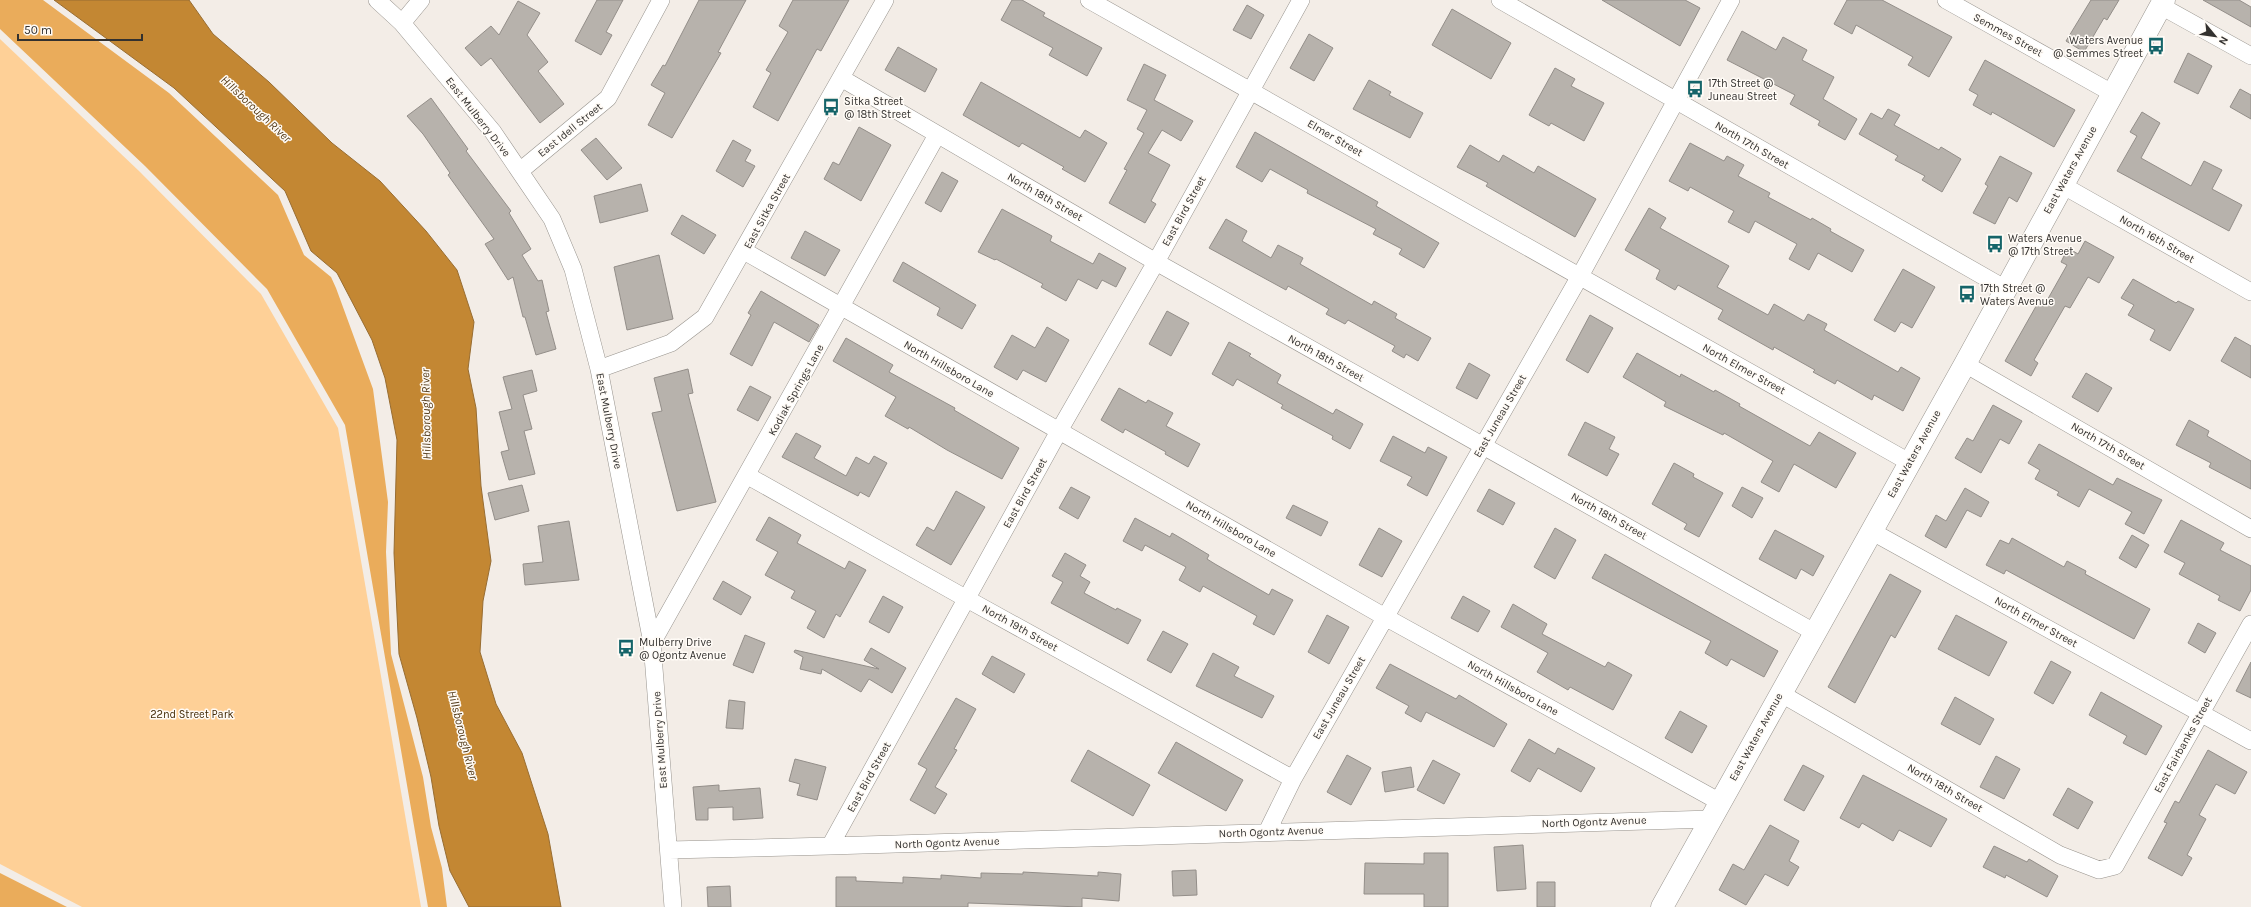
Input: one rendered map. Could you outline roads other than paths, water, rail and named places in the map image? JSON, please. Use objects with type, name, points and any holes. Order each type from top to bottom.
[{"type":"street","name":"East Mulberry Drive","points":[[377,0],[402,24],[493,132],[552,219],[573,269],[599,369],[652,643],[673,907]]},
{"type":"street","points":[[402,24],[421,0]]},
{"type":"street","name":"East Idell Street","points":[[520,171],[608,98],[661,0]]},
{"type":"street","name":"East Sitka Street","points":[[599,369],[671,342],[706,317],[885,0]]},
{"type":"street","name":"Elmer Street","points":[[1089,0],[1580,276]]},
{"type":"street","name":"East Bird Street","points":[[830,846],[1059,431],[1156,262],[1301,0]]},
{"type":"street","name":"North 17th Street","points":[[1500,0],[2004,288]]},
{"type":"street","name":"East Juneau Street","points":[[1267,832],[1293,779],[1580,276],[1731,0]]},
{"type":"street","name":"Semmes Street","points":[[1946,0],[2112,93]]},
{"type":"street","points":[[2162,3],[2251,56]]},
{"type":"street","name":"East Waters Avenue","points":[[1662,907],[1814,632],[1965,364],[2004,288],[2162,3]]},
{"type":"street","name":"North 18th Street","points":[[841,78],[1156,262],[1814,632]]},
{"type":"street","name":"Kodiak Springs Lane","points":[[652,643],[748,476],[937,135]]},
{"type":"street","name":"North 16th Street","points":[[2062,185],[2251,292]]},
{"type":"street","name":"North Hillsboro Lane","points":[[744,251],[1385,617],[1716,810]]},
{"type":"street","name":"North Elmer Street","points":[[1580,276],[1909,462]]},
{"type":"street","name":"North 17th Street","points":[[1965,364],[2251,529]]},
{"type":"street","name":"North 19th Street","points":[[748,476],[1293,779]]},
{"type":"street","name":"North Elmer Street","points":[[1871,531],[2200,713]]},
{"type":"street","name":"East Fairbanks Street","points":[[2115,866],[2251,624]]},
{"type":"street","name":"North 18th Street","points":[[1780,693],[2060,855],[2099,870],[2115,866]]},
{"type":"street","points":[[2200,713],[2251,741]]},
{"type":"street","name":"North Ogontz Avenue","points":[[830,846],[1267,832],[1716,810]]},
{"type":"street","points":[[668,850],[830,846]]},
{"type":"water","name":"Hillsborough River","points":[[54,0],[189,0],[213,34],[269,82],[332,143],[380,181],[426,231],[457,270],[474,322],[468,369],[476,408],[481,486],[491,561],[483,601],[480,652],[496,704],[522,753],[548,834],[561,907],[469,907],[450,871],[439,826],[431,777],[417,718],[399,654],[394,553],[397,440],[385,378],[372,340],[337,273],[311,251],[285,191],[174,88]]},
{"type":"place","name":"Waters Avenue @ Semmes Street","points":[[2156,46]]},
{"type":"place","name":"17th Street @ Juneau Street","points":[[1695,89]]},
{"type":"place","name":"Sitka Street @ 18th Street","points":[[831,107]]},
{"type":"place","name":"Waters Avenue @ 17th Street","points":[[1995,244]]},
{"type":"place","name":"17th Street @ Waters Avenue","points":[[1967,294]]},
{"type":"place","name":"Mulberry Drive @ Ogontz Avenue","points":[[626,648]]},
{"type":"park label","name":"22nd Street Park","points":[[192,714]]}]
